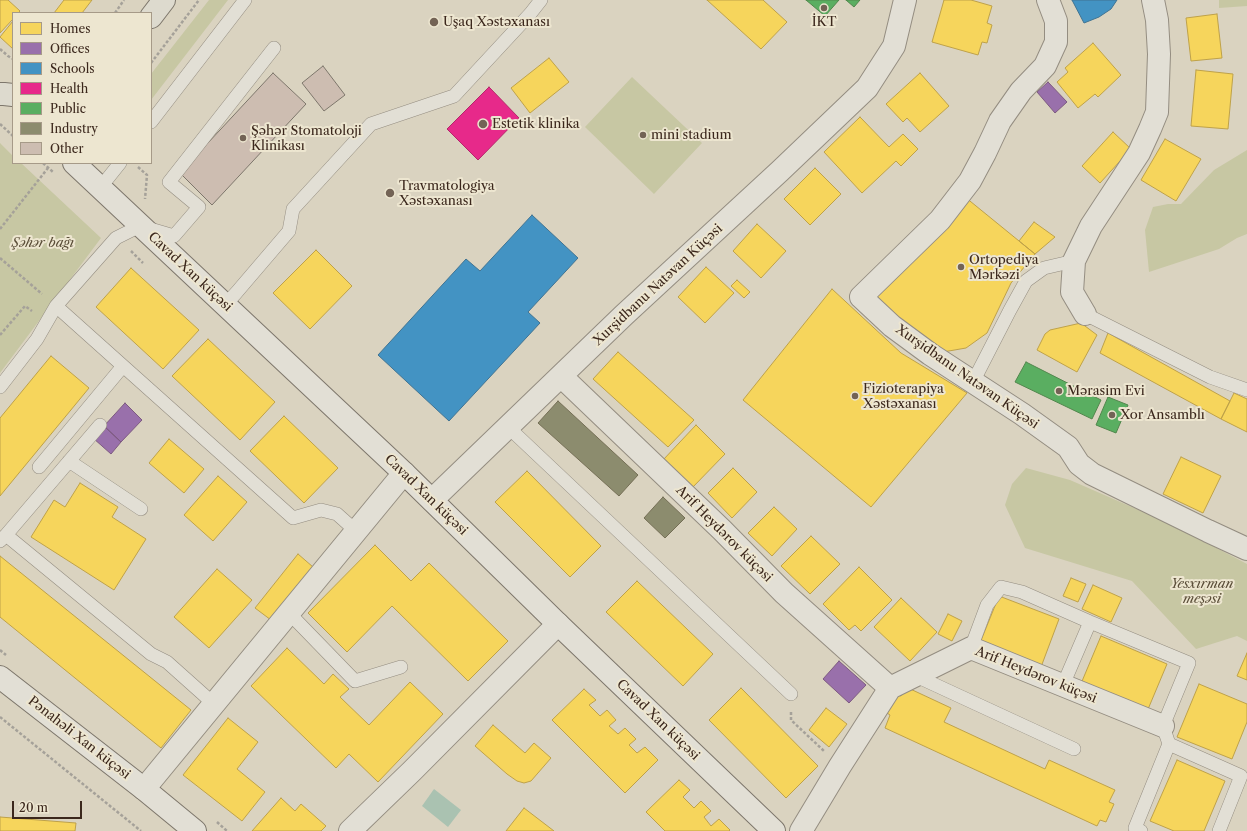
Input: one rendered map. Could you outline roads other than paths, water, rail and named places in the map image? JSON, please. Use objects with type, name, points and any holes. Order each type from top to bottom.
[{"type":"main road","points":[[152,16],[164,0]]},
{"type":"street","name":"Xurşidbanu Natəvan Küçəsi","points":[[432,500],[624,315],[780,171],[867,88],[894,46],[905,0]]},
{"type":"street","name":"Xurşidbanu Natəvan Küçəsi","points":[[1048,0],[1056,21],[1056,42],[1045,66],[1021,91],[1000,121],[970,181],[940,220],[861,298],[892,326],[923,349],[1022,414],[1068,447],[1079,464],[1092,474],[1247,549]]},
{"type":"street","points":[[1085,314],[1072,292],[1074,261],[1091,226],[1138,153],[1150,129],[1156,112],[1158,54],[1157,20],[1153,0]]},
{"type":"street","name":"Cavad Xan küçəsi","points":[[75,164],[404,473],[558,624],[774,831]]},
{"type":"street","name":"Arif Heydərov küçəsi","points":[[561,376],[722,530],[784,593],[890,688],[971,648],[1063,686],[1166,735]]},
{"type":"street","points":[[144,789],[404,473]]},
{"type":"street","points":[[350,831],[412,771],[558,624]]},
{"type":"street","name":"Pənahəli Xan küçəsi","points":[[0,677],[144,789],[195,831]]},
{"type":"street","points":[[801,831],[840,766],[890,688]]},
{"type":"lane","points":[[152,121],[245,0]]},
{"type":"lane","points":[[224,305],[289,231],[293,209],[371,124],[454,96],[530,14],[541,0]]},
{"type":"lane","points":[[0,387],[38,339],[56,306],[116,238],[140,226],[174,236],[198,207],[169,182],[274,48]]},
{"type":"lane","points":[[100,188],[119,164]]},
{"type":"lane","points":[[974,382],[1026,281],[1044,268],[1074,261]]},
{"type":"lane","points":[[56,306],[293,518],[321,510],[337,514],[356,531]]},
{"type":"lane","points":[[1085,314],[1210,377],[1247,390]]},
{"type":"lane","points":[[39,467],[124,366]]},
{"type":"lane","points":[[100,426],[2,538],[151,654],[167,662],[214,704]]},
{"type":"lane","points":[[508,427],[791,694]]},
{"type":"lane","points":[[69,461],[141,509]]},
{"type":"lane","points":[[971,648],[987,605],[1001,587],[1022,592],[1189,663],[1136,830]]},
{"type":"lane","points":[[289,613],[355,681],[401,667]]},
{"type":"lane","points":[[1063,686],[1090,622]]},
{"type":"lane","points":[[916,676],[1074,749]]},
{"type":"lane","points":[[1166,735],[1241,776],[1219,831]]},
{"type":"place","name":"İKT","points":[[824,8]]},
{"type":"place","name":"Uşaq Xəstəxanası","points":[[434,22]]},
{"type":"place","name":"Estetik klinika","points":[[483,124]]},
{"type":"place","name":"mini stadium","points":[[643,135]]},
{"type":"place","name":"Şəhər Stomatoloji Klinikası","points":[[243,138]]},
{"type":"place","name":"Travmatologiya Xəstəxanası","points":[[390,193]]},
{"type":"place","name":"Ortopediya Mərkəzi","points":[[961,267]]},
{"type":"place","name":"Mərasim Evi","points":[[1059,391]]},
{"type":"place","name":"Fizioterapiya Xəstəxanası","points":[[855,396]]},
{"type":"place","name":"Xor Ansamblı","points":[[1112,415]]},
{"type":"park label","name":"Şəhər bağı","points":[[43,243]]},
{"type":"park label","name":"Yesxırman meşəsi","points":[[1202,592]]}]
